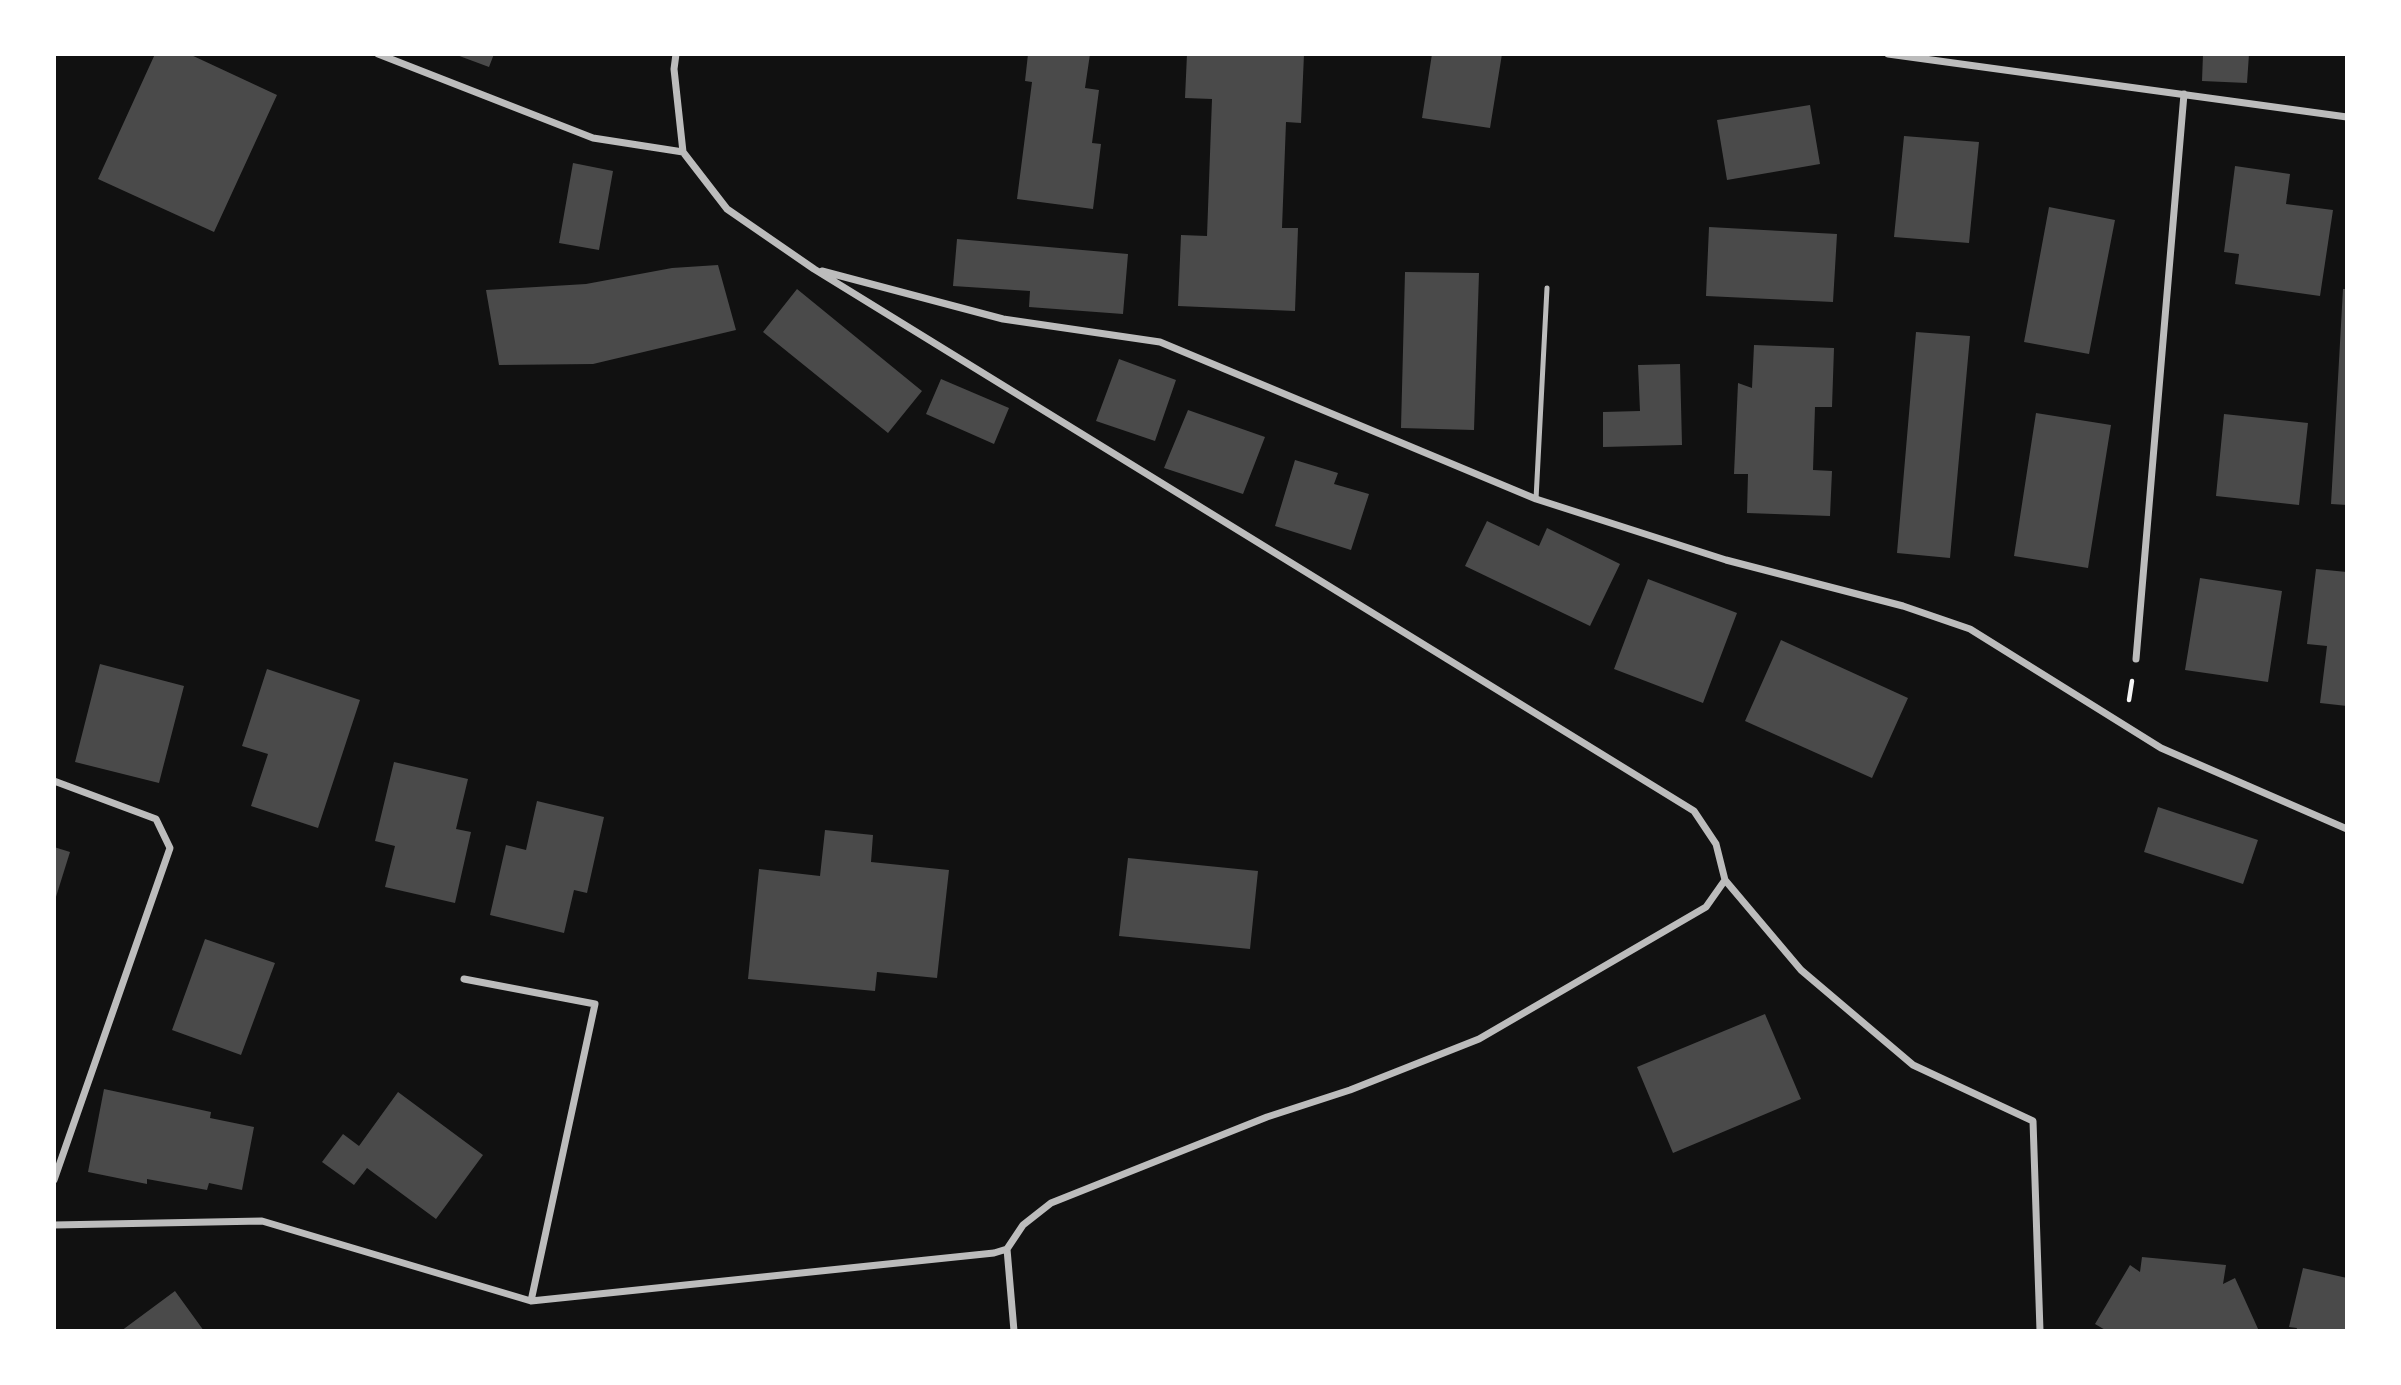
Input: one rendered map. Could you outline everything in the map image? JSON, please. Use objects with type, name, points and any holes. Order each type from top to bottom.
[{"type":"street","points":[[378,54],[593,138],[683,152]]},
{"type":"street","points":[[676,54],[674,69],[683,152],[727,209],[814,269],[1694,811],[1716,844],[1725,880],[1801,970],[1913,1065],[2032,1121],[2040,1331]]},
{"type":"street","points":[[1888,54],[2347,117]]},
{"type":"street","points":[[2136,659],[2184,94]]},
{"type":"street","points":[[814,269],[1003,319],[1160,342],[1536,499],[1726,560],[1903,606],[1970,629],[2161,748],[2347,829]]},
{"type":"street","points":[[54,781],[156,819],[170,848],[54,1180]]},
{"type":"street","points":[[1014,1331],[1007,1249],[1023,1225],[1051,1203],[1267,1117],[1350,1090],[1479,1039],[1706,907],[1725,880]]},
{"type":"street","points":[[464,979],[595,1004],[531,1301]]},
{"type":"street","points":[[54,1225],[262,1222],[531,1301],[994,1253],[1007,1249]]},
{"type":"lane","points":[[1536,499],[1547,288]]},
{"type":"path","points":[[2125,725],[2136,659]]},
{"type":"building","points":[[155,54],[189,54],[277,95],[214,232],[98,179]]},
{"type":"building","points":[[454,54],[494,54],[489,67]]},
{"type":"building","points":[[1028,54],[1090,54],[1085,88],[1099,90],[1092,143],[1101,144],[1093,209],[1017,199],[1032,82],[1025,81]]},
{"type":"building","points":[[1187,54],[1304,54],[1301,123],[1286,122],[1282,228],[1298,228],[1295,311],[1178,306],[1181,235],[1207,236],[1212,99],[1185,98]]},
{"type":"building","points":[[1432,54],[1502,54],[1490,128],[1422,118]]},
{"type":"building","points":[[2203,54],[2249,54],[2247,83],[2202,81]]},
{"type":"building","points":[[1810,105],[1820,164],[1727,180],[1717,120]]},
{"type":"building","points":[[1904,136],[1979,142],[1969,243],[1894,237]]},
{"type":"building","points":[[573,163],[613,171],[599,250],[559,243]]},
{"type":"building","points":[[2235,166],[2290,174],[2286,204],[2333,210],[2320,296],[2235,284],[2239,254],[2224,252]]},
{"type":"building","points":[[2049,207],[2115,220],[2089,354],[2024,342]]},
{"type":"building","points":[[1709,227],[1837,234],[1833,302],[1706,296]]},
{"type":"building","points":[[957,239],[1128,254],[1123,314],[1029,307],[1030,291],[953,286]]},
{"type":"building","points":[[718,265],[736,330],[593,364],[499,365],[486,290],[586,284],[672,268]]},
{"type":"building","points":[[1405,272],[1479,273],[1474,430],[1401,428]]},
{"type":"building","points":[[797,289],[922,391],[888,433],[763,332]]},
{"type":"building","points":[[2343,289],[2347,289],[2347,505],[2331,504]]},
{"type":"building","points":[[1916,332],[1970,336],[1950,558],[1897,553]]},
{"type":"building","points":[[1754,345],[1834,348],[1832,407],[1815,407],[1813,470],[1832,471],[1830,516],[1747,513],[1748,474],[1734,474],[1738,383],[1752,388]]},
{"type":"building","points":[[1119,359],[1176,380],[1155,441],[1096,421]]},
{"type":"building","points":[[1680,364],[1682,445],[1603,447],[1603,412],[1640,411],[1638,365]]},
{"type":"building","points":[[941,379],[1009,408],[994,444],[926,414]]},
{"type":"building","points":[[1188,410],[1265,437],[1243,494],[1164,468]]},
{"type":"building","points":[[2036,413],[2111,425],[2088,568],[2014,556]]},
{"type":"building","points":[[2224,414],[2308,423],[2299,505],[2216,496]]},
{"type":"building","points":[[1295,460],[1338,473],[1334,484],[1369,494],[1351,550],[1275,526]]},
{"type":"building","points":[[1487,521],[1539,546],[1547,528],[1620,564],[1590,626],[1465,566]]},
{"type":"building","points":[[2316,569],[2347,572],[2347,706],[2320,703],[2327,646],[2307,644]]},
{"type":"building","points":[[2200,578],[2282,591],[2268,682],[2185,670]]},
{"type":"building","points":[[1648,579],[1737,613],[1703,703],[1614,669]]},
{"type":"building","points":[[1781,640],[1908,698],[1872,778],[1745,721]]},
{"type":"building","points":[[100,664],[184,686],[159,783],[75,762]]},
{"type":"building","points":[[267,669],[360,700],[318,828],[251,806],[268,754],[242,746]]},
{"type":"building","points":[[394,762],[468,779],[456,829],[471,832],[455,903],[385,887],[395,846],[375,841]]},
{"type":"building","points":[[537,801],[604,817],[587,893],[574,890],[564,933],[490,915],[506,845],[526,850]]},
{"type":"building","points":[[2158,807],[2258,840],[2243,884],[2144,852]]},
{"type":"building","points":[[825,830],[873,835],[871,862],[949,870],[937,978],[877,972],[875,991],[748,979],[759,869],[820,876]]},
{"type":"building","points":[[54,847],[70,852],[55,900],[54,900]]},
{"type":"building","points":[[1128,858],[1258,871],[1250,949],[1119,936]]},
{"type":"building","points":[[205,939],[275,963],[241,1055],[172,1030]]},
{"type":"building","points":[[1765,1014],[1801,1099],[1673,1153],[1637,1067]]},
{"type":"building","points":[[104,1089],[211,1112],[210,1118],[254,1127],[242,1190],[209,1183],[207,1190],[147,1179],[147,1184],[88,1172]]},
{"type":"building","points":[[398,1092],[483,1155],[436,1219],[367,1168],[354,1185],[322,1162],[343,1134],[359,1146]]},
{"type":"building","points":[[2142,1257],[2226,1265],[2223,1284],[2235,1278],[2259,1331],[2107,1331],[2095,1324],[2130,1265],[2140,1272]]},
{"type":"building","points":[[2303,1268],[2347,1278],[2347,1331],[2296,1331],[2297,1328],[2289,1327]]},
{"type":"building","points":[[175,1291],[204,1331],[121,1331]]}]
